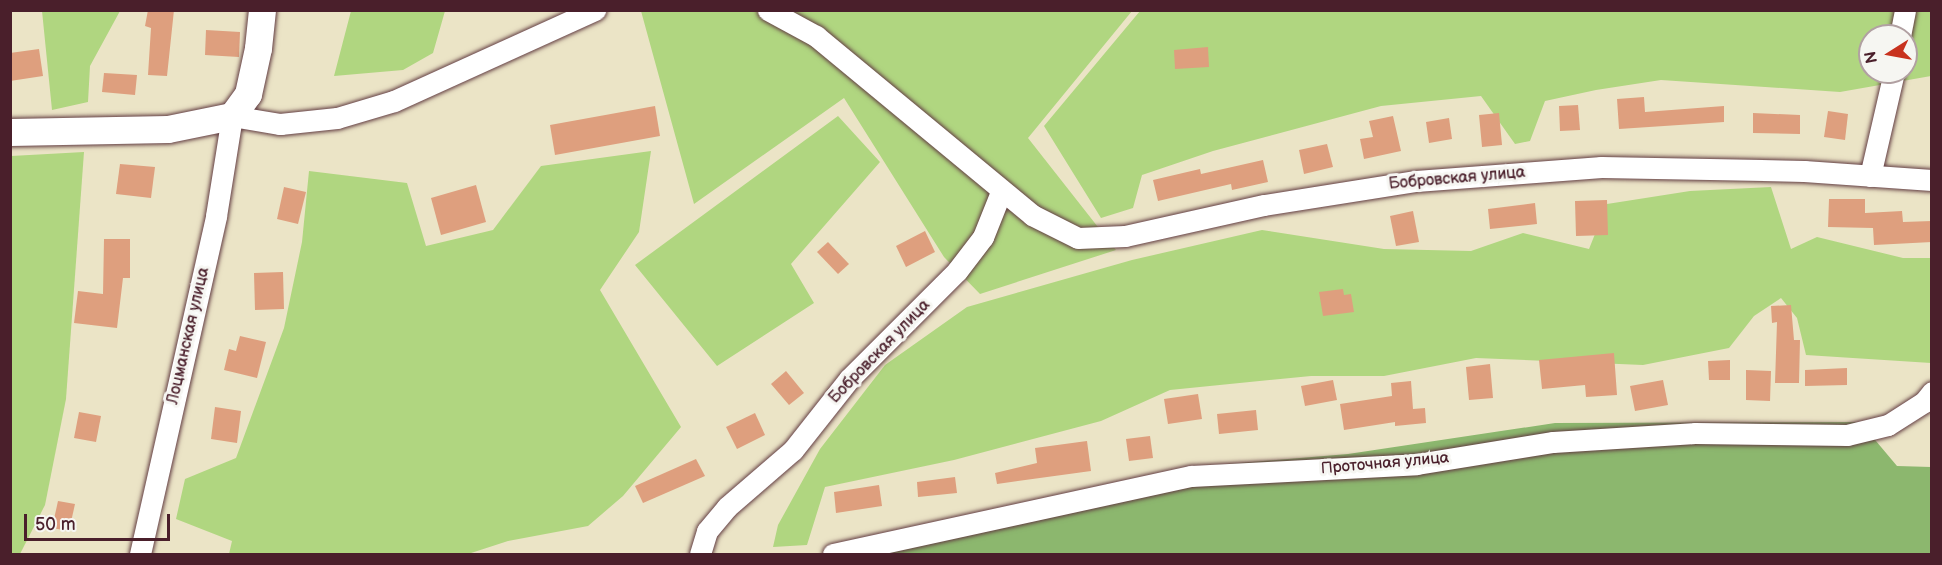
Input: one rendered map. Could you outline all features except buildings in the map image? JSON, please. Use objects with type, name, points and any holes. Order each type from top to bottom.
[{"type":"street","name":"Лоцманская улица","points":[[140,555],[216,216],[232,116],[248,93],[258,48],[262,10]]},
{"type":"street","points":[[10,132],[168,129],[232,116],[280,124],[337,118],[394,101],[595,10]]},
{"type":"street","name":"Бобровская улица","points":[[768,10],[816,36],[1001,192],[1032,215],[1078,238],[1125,236],[1264,205],[1416,181],[1601,167],[1932,180]]},
{"type":"street","points":[[1870,176],[1891,84]]},
{"type":"street","name":"Бобровская улица","points":[[700,555],[707,531],[727,507],[793,450],[849,379],[957,271],[983,237],[1001,192]]},
{"type":"street","name":"Проточная улица","points":[[833,555],[1191,476],[1417,465],[1553,442],[1671,434],[1847,435],[1888,425],[1924,402],[1932,392]]},
{"type":"green space","points":[[351,10],[445,11],[433,53],[403,70],[334,76]]},
{"type":"green space","points":[[42,11],[120,11],[90,66],[88,102],[52,110]]},
{"type":"green space","points":[[641,11],[1132,11],[1028,138],[1116,250],[980,294],[944,257],[844,98],[694,204]]},
{"type":"green space","points":[[1140,11],[1931,11],[1931,76],[1918,78],[1918,24],[1858,24],[1858,84],[1886,84],[1840,92],[1661,80],[1596,90],[1545,101],[1530,141],[1515,144],[1481,96],[1381,106],[1213,151],[1142,175],[1133,208],[1101,218],[1044,126]]},
{"type":"green space","points":[[838,116],[880,162],[791,264],[814,303],[717,366],[635,265]]},
{"type":"green space","points":[[651,151],[639,232],[600,290],[681,427],[623,496],[588,526],[508,541],[468,554],[229,554],[232,541],[176,519],[185,479],[236,458],[284,328],[302,242],[309,171],[407,183],[426,246],[493,230],[541,166]]},
{"type":"green space","points":[[84,152],[66,399],[45,505],[20,554],[11,554],[11,156]]},
{"type":"green space","points":[[1771,187],[1791,249],[1817,237],[1903,258],[1931,258],[1931,363],[1806,355],[1797,318],[1781,298],[1754,316],[1729,348],[1643,365],[1476,358],[1384,376],[1311,376],[1170,390],[1101,421],[954,460],[825,487],[807,545],[773,547],[778,525],[820,449],[885,365],[967,307],[1132,260],[1262,230],[1384,249],[1471,251],[1523,233],[1589,249],[1607,204],[1690,191]]},
{"type":"green space","points":[[1860,422],[1897,466],[1931,467],[1931,554],[866,554],[1191,467],[1348,454],[1555,423]]}]
